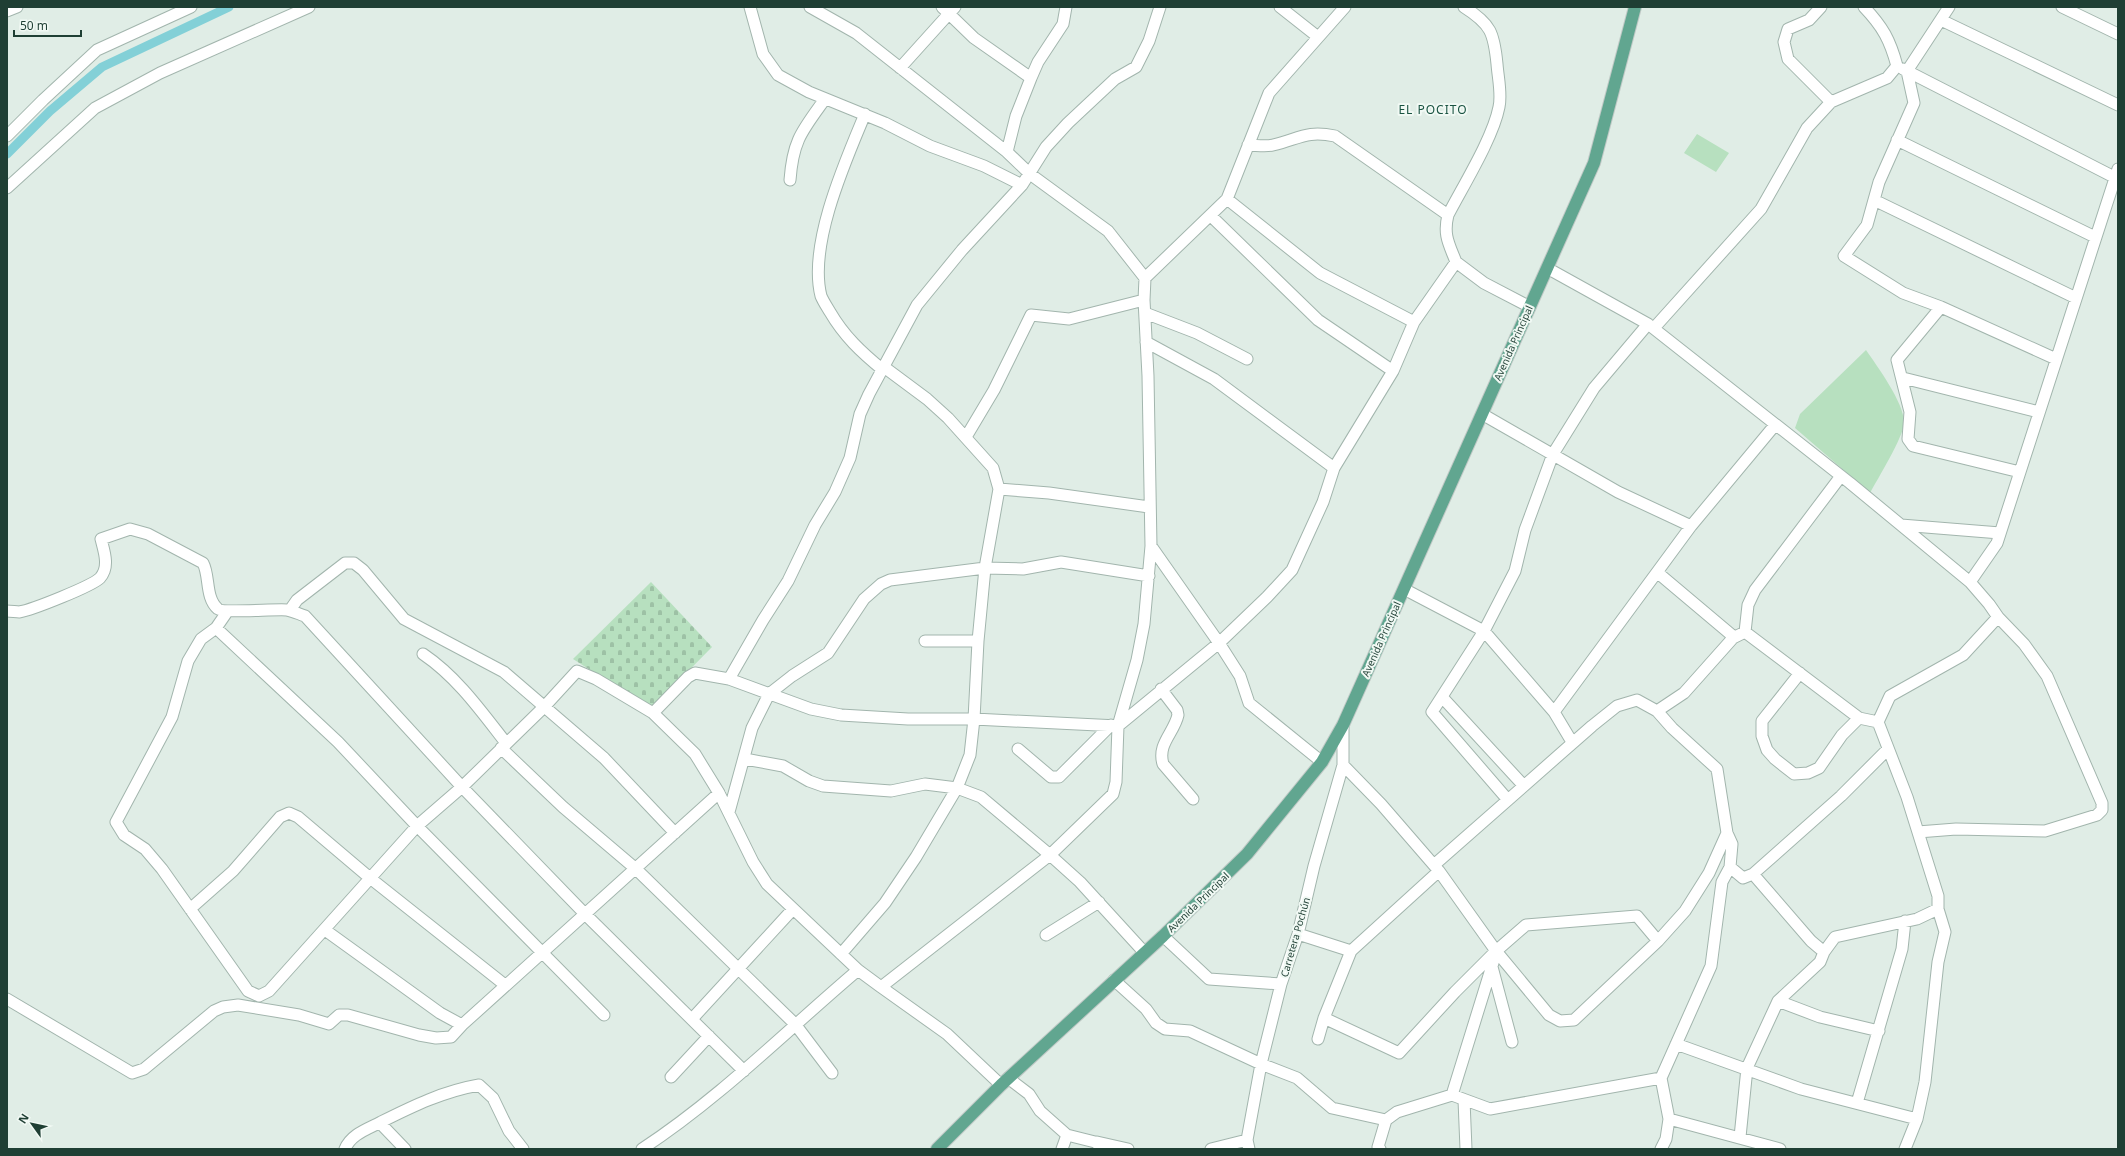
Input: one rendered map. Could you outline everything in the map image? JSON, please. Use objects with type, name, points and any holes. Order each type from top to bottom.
[{"type":"main road","name":"Avenida Principal","points":[[937,1149],[1005,1082],[1163,936],[1247,854],[1322,762],[1343,726],[1594,163],[1635,7]]},
{"type":"street","points":[[7,11],[17,7]]},
{"type":"street","points":[[7,136],[97,50],[191,7]]},
{"type":"street","points":[[7,188],[96,108],[160,73],[309,7]]},
{"type":"street","points":[[750,7],[763,54],[778,75],[808,92],[864,114],[930,146],[984,166],[1022,185]]},
{"type":"street","points":[[810,7],[856,33],[1007,152],[1030,174],[1108,230],[1145,278],[1144,300],[1151,546],[1145,615],[1139,653],[1114,726],[1116,782],[1112,794],[1050,854],[881,987]]},
{"type":"street","points":[[1007,152],[1016,116],[1031,78],[1038,62],[1063,24],[1066,7]]},
{"type":"street","points":[[729,679],[763,620],[788,581],[815,525],[834,492],[850,458],[860,414],[918,305],[962,250],[1022,185],[1046,147],[1068,123],[1115,79],[1136,67],[1149,41],[1160,7]]},
{"type":"street","points":[[1280,7],[1318,38]]},
{"type":"street","points":[[1145,278],[1227,200],[1270,93],[1345,7]]},
{"type":"street","points":[[1464,7],[1475,14],[1491,30],[1496,56],[1500,102],[1486,140],[1448,215],[1446,236],[1456,262],[1484,283],[1530,307]]},
{"type":"street","points":[[1821,7],[1808,20],[1788,29],[1784,42],[1788,59],[1832,102]]},
{"type":"street","points":[[1864,7],[1881,24],[1893,51],[1897,66],[2116,173],[1997,543],[1970,582]]},
{"type":"street","points":[[1950,7],[1907,71],[1914,102],[1879,182],[1867,225],[1844,256],[1903,293],[1941,307],[2056,359]]},
{"type":"street","points":[[2062,7],[2118,34]]},
{"type":"street","points":[[900,68],[948,9],[974,38],[1031,78]]},
{"type":"street","points":[[1941,20],[2118,105]]},
{"type":"street","points":[[1508,800],[1432,712],[1484,631],[1515,571],[1525,530],[1553,454],[1594,388],[1761,209],[1807,128],[1832,102],[1887,78],[1897,66]]},
{"type":"street","points":[[790,180],[792,156],[800,134],[825,99]]},
{"type":"street","points":[[841,954],[885,903],[934,828],[957,788],[970,755],[985,568],[999,489],[993,468],[966,437],[938,408],[855,347],[836,322],[821,297],[818,271],[822,239],[840,176],[864,114]]},
{"type":"street","points":[[1248,145],[1272,145],[1306,134],[1322,133],[1335,136],[1448,215]]},
{"type":"street","points":[[1897,140],[2095,237]]},
{"type":"street","points":[[1227,200],[1320,274],[1414,322]]},
{"type":"street","points":[[1874,200],[2076,298]]},
{"type":"street","points":[[1211,216],[1318,320],[1393,371]]},
{"type":"street","points":[[1018,749],[1051,777],[1059,777],[1114,726],[1219,643],[1267,597],[1292,570],[1323,502],[1334,468],[1393,371],[1414,322],[1456,262]]},
{"type":"street","points":[[1547,268],[1651,326],[1841,476],[1970,582],[1998,617],[2024,644],[2047,676],[2102,803],[2102,810],[2097,815],[2045,831],[1956,829],[1918,832]]},
{"type":"street","points":[[966,437],[994,390],[1031,315],[1069,319],[1144,300]]},
{"type":"street","points":[[1941,307],[1897,360],[1903,378],[1910,412],[1908,439],[1913,446],[2020,472]]},
{"type":"street","points":[[1145,313],[1197,333],[1247,359]]},
{"type":"street","points":[[1146,342],[1214,379],[1334,468]]},
{"type":"street","points":[[1903,378],[2039,412]]},
{"type":"street","points":[[1482,414],[1618,492],[1691,526]]},
{"type":"street","points":[[1554,712],[1658,573],[1691,526],[1775,425]]},
{"type":"street","points":[[1745,632],[1748,605],[1755,590],[1841,476]]},
{"type":"street","points":[[999,489],[1049,493],[1149,507]]},
{"type":"street","points":[[1900,525],[2000,533]]},
{"type":"street","points":[[7,611],[20,612],[40,605],[100,578],[106,567],[105,554],[101,539],[130,529],[148,534],[203,563],[207,570],[211,597],[218,609],[227,612],[251,609],[290,610],[305,616],[462,787],[585,914],[744,1071]]},
{"type":"street","points":[[1151,546],[1219,643],[1241,678],[1249,703],[1322,762]]},
{"type":"street","points":[[729,812],[745,759],[752,728],[769,694],[792,676],[828,653],[864,599],[881,584],[890,580],[985,568],[1023,568],[1061,562],[1149,576]]},
{"type":"street","points":[[290,610],[297,600],[345,563],[354,563],[363,570],[404,619],[504,672],[604,758],[675,833]]},
{"type":"street","points":[[1658,573],[1734,637]]},
{"type":"street","points":[[1404,589],[1484,631],[1554,712],[1572,742]]},
{"type":"street","points":[[227,612],[216,628],[201,639],[188,661],[172,717],[116,822],[124,835],[145,849],[162,869],[248,991],[259,996],[269,991],[417,826],[462,787],[544,707],[577,671],[596,679],[653,713],[696,754],[719,793],[759,873],[793,910],[858,970],[950,1037],[1005,1082],[1029,1094],[1040,1111],[1067,1135],[1128,1149]]},
{"type":"street","points":[[1905,1149],[1917,1119],[1925,1082],[1938,962],[1945,932],[1938,909],[1938,896],[1918,832],[1878,722],[1890,696],[1962,655],[1998,617]]},
{"type":"street","points":[[216,628],[338,742],[417,826],[544,952],[604,1015]]},
{"type":"street","points":[[1657,711],[1684,693],[1734,637],[1745,632]]},
{"type":"street","points":[[1745,632],[1859,718],[1878,722]]},
{"type":"street","points":[[925,641],[978,641]]},
{"type":"street","points":[[423,654],[438,664],[471,697],[504,745],[563,807],[636,869],[795,1024],[832,1073]]},
{"type":"street","points":[[653,713],[691,674],[729,679],[811,709],[841,715],[908,719],[974,719],[1114,726]]},
{"type":"street","points":[[1800,674],[1762,721],[1762,736],[1767,750],[1775,759],[1794,774],[1808,772],[1819,768],[1842,735],[1859,718]]},
{"type":"street","points":[[1161,689],[1177,710],[1178,715],[1163,745],[1161,758],[1163,764],[1193,799]]},
{"type":"street","points":[[1442,697],[1524,786]]},
{"type":"street","points":[[1318,1039],[1324,1018],[1351,951],[1436,868],[1572,742],[1617,706],[1637,700],[1657,711],[1672,728],[1717,769],[1727,833],[1732,844],[1730,867],[1722,882],[1711,966],[1661,1078],[1669,1119],[1666,1139],[1661,1149]]},
{"type":"street","name":"Carretera Pochún","points":[[1248,1145],[1262,1064],[1281,984],[1298,934],[1314,866],[1343,765],[1343,726]]},
{"type":"street","points":[[1730,867],[1744,878],[1753,874],[1841,796],[1888,749]]},
{"type":"street","points":[[745,759],[783,766],[809,781],[823,786],[891,791],[925,784],[957,788],[981,797],[1050,854],[1080,882],[1144,952]]},
{"type":"street","points":[[1343,765],[1381,804],[1436,868],[1496,951],[1549,1015],[1560,1021],[1574,1020],[1658,941],[1685,911],[1709,873],[1727,833]]},
{"type":"street","points":[[7,999],[132,1073],[144,1069],[214,1011],[223,1007],[238,1005],[299,1014],[329,1024],[339,1015],[348,1015],[436,1038],[452,1037],[462,1025],[505,985],[544,952],[719,793]]},
{"type":"street","points":[[190,909],[233,871],[280,817],[289,813],[298,817],[370,878],[505,985]]},
{"type":"street","points":[[1753,874],[1810,941],[1824,952]]},
{"type":"street","points":[[1046,935],[1099,902]]},
{"type":"street","points":[[1740,1137],[1746,1068],[1778,1001],[1820,962],[1824,952],[1835,937],[1917,919],[1938,909]]},
{"type":"street","points":[[692,1019],[737,968],[793,910]]},
{"type":"street","points":[[1324,1018],[1399,1053],[1496,951],[1526,925],[1637,916],[1658,941]]},
{"type":"street","points":[[1857,1102],[1902,949],[1905,921]]},
{"type":"street","points":[[325,930],[440,1013],[462,1025]]},
{"type":"street","points":[[1298,934],[1351,951]]},
{"type":"street","points":[[1163,936],[1209,979],[1281,984]]},
{"type":"street","points":[[1452,1095],[1496,951]]},
{"type":"street","points":[[1491,966],[1512,1042]]},
{"type":"street","points":[[642,1149],[703,1105],[744,1071],[795,1024],[858,970]]},
{"type":"street","points":[[1114,980],[1146,1009],[1156,1022],[1165,1030],[1190,1031],[1262,1064],[1297,1078],[1332,1108],[1386,1120]]},
{"type":"street","points":[[1778,1001],[1820,1017],[1878,1031]]},
{"type":"street","points":[[671,1077],[709,1036]]},
{"type":"street","points":[[1676,1044],[1801,1089],[1857,1102],[1917,1119]]},
{"type":"street","points":[[1380,1149],[1378,1147],[1386,1120],[1397,1112],[1452,1095],[1490,1109],[1661,1078]]},
{"type":"street","points":[[345,1149],[348,1142],[362,1131],[405,1109],[459,1088],[479,1085],[493,1098],[509,1131],[523,1149]]},
{"type":"street","points":[[1464,1100],[1466,1149]]},
{"type":"street","points":[[1669,1119],[1780,1149]]},
{"type":"street","points":[[380,1123],[405,1149]]},
{"type":"street","points":[[1062,1149],[1067,1135]]},
{"type":"street","points":[[1095,1142],[1104,1149]]},
{"type":"street","points":[[1211,1149],[1248,1145]]},
{"type":"green space","points":[[1697,134],[1729,153],[1716,172],[1684,153]]},
{"type":"green space","points":[[1866,350],[1895,396],[1903,415],[1904,423],[1900,438],[1870,493],[1795,428],[1800,414]]},
{"type":"green space","points":[[651,582],[712,647],[651,709],[573,659]]},
{"type":"waterway","points":[[7,154],[50,111],[102,67],[229,7]]},
{"type":"district","name":"EL POCITO","points":[[1433,110]]}]
